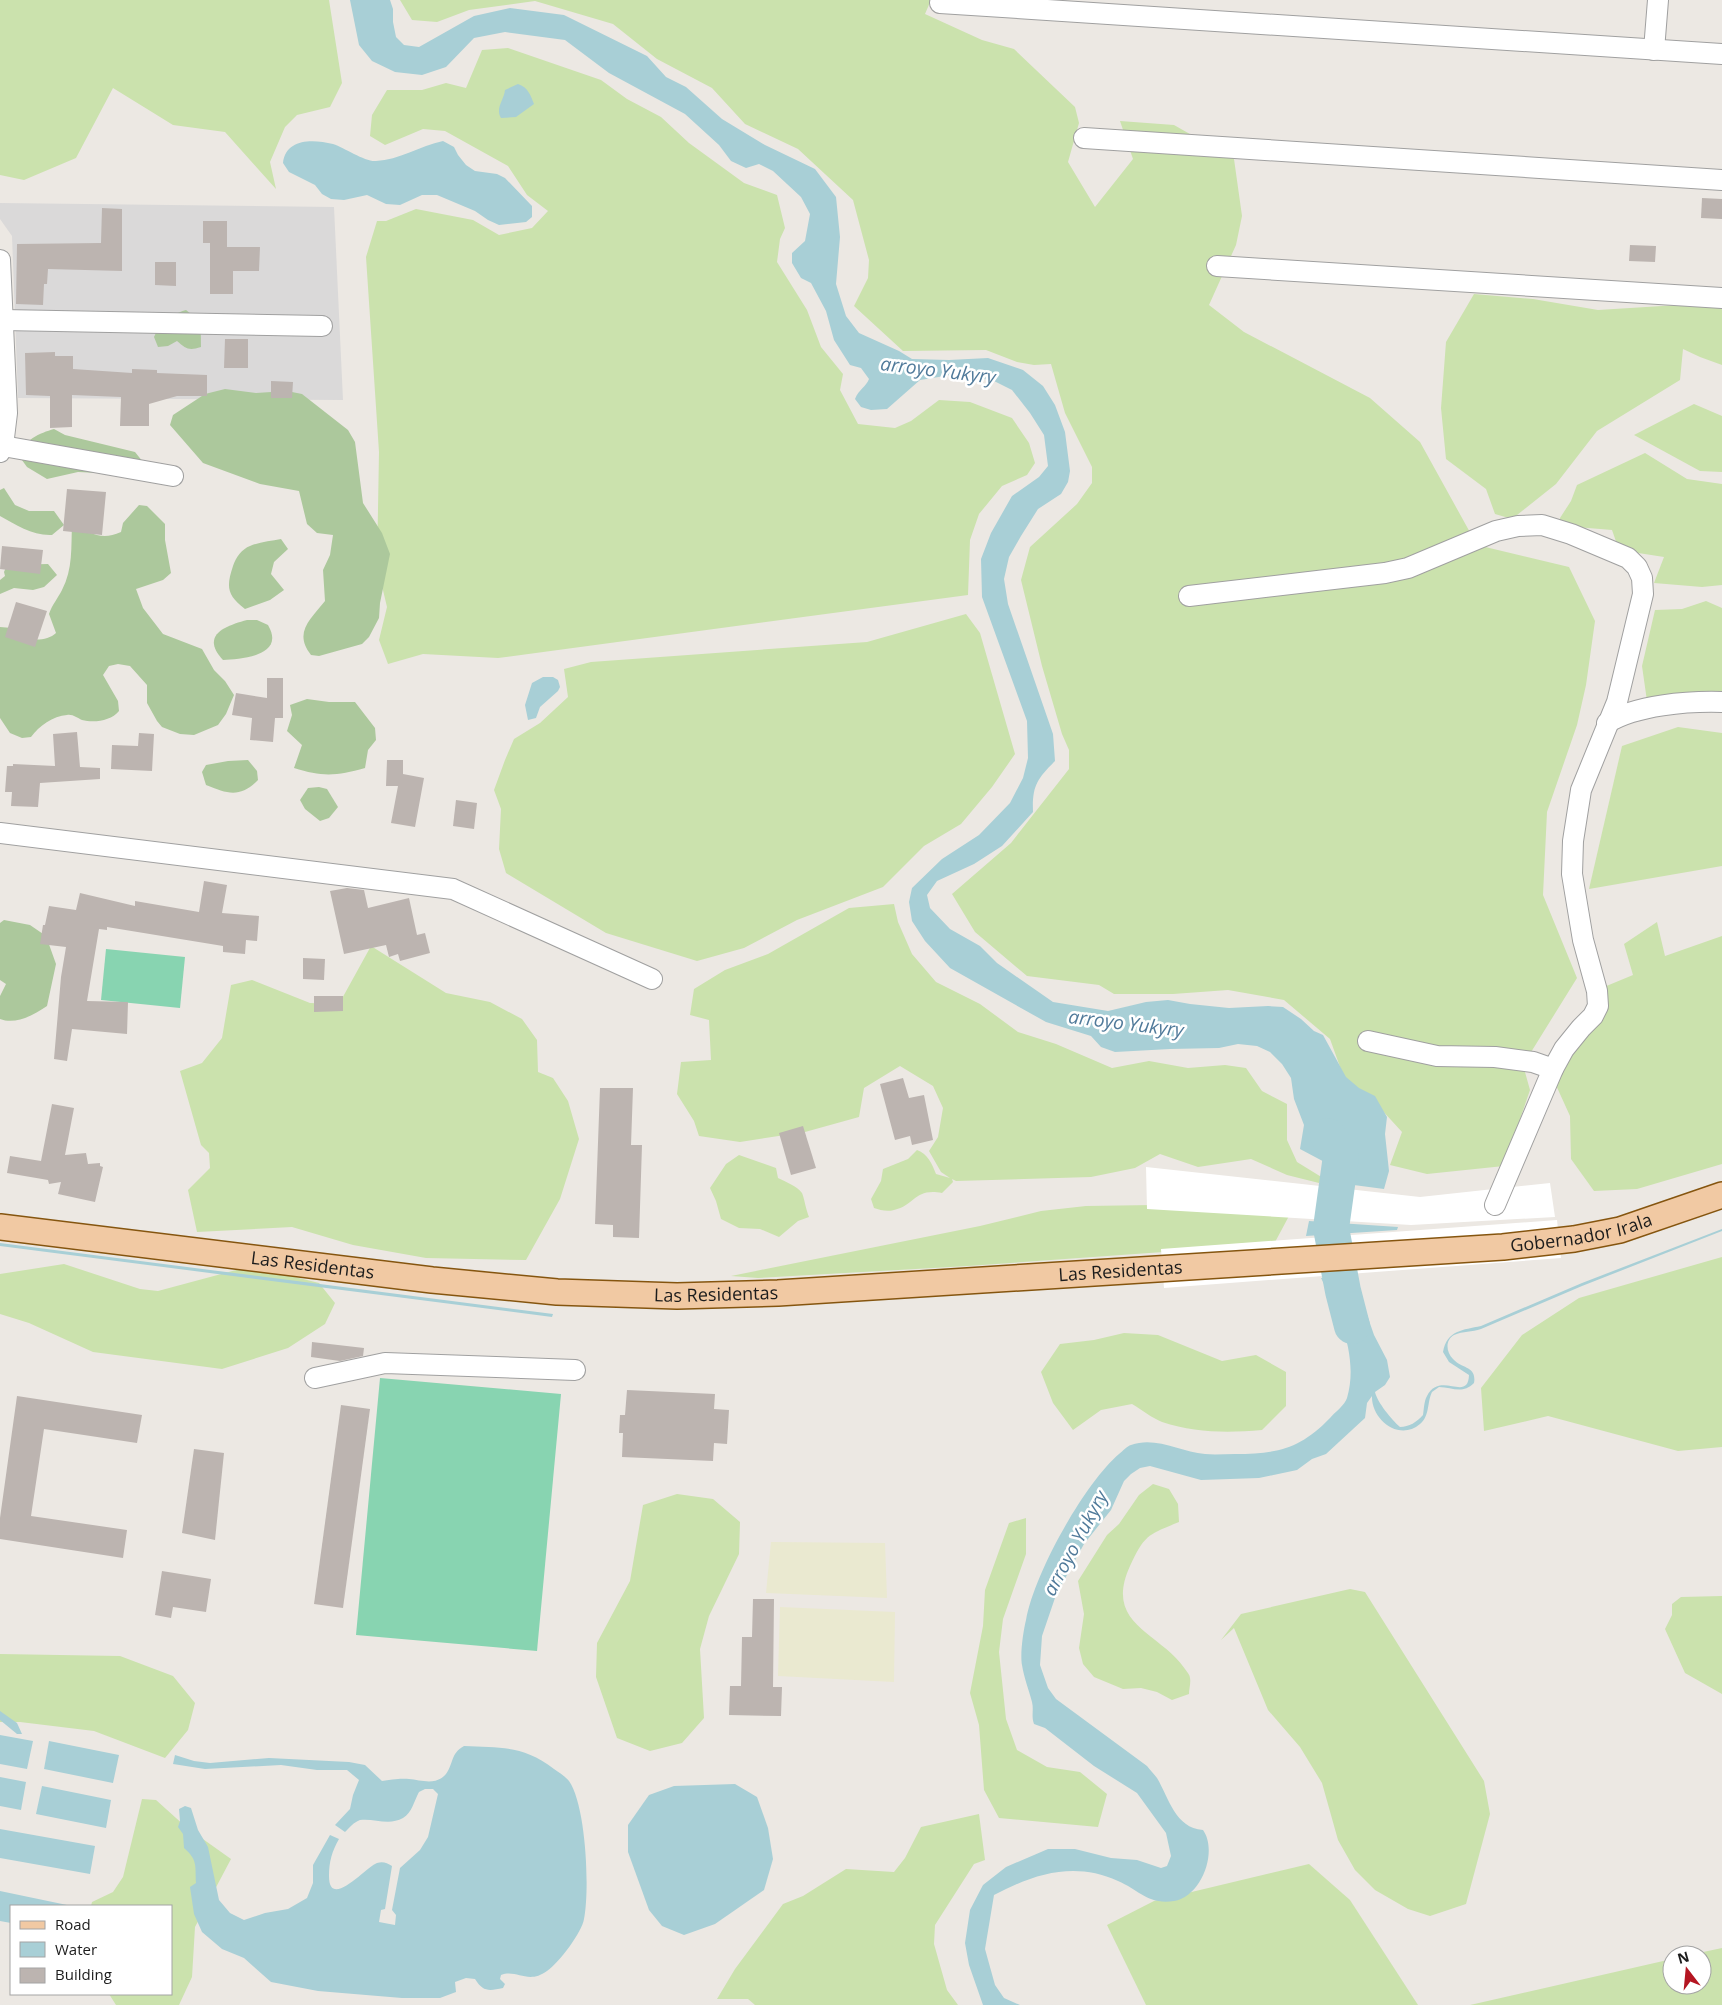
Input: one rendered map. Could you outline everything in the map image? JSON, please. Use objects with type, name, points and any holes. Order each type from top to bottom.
[{"type":"main road","name":"Gobernador Irala","points":[[1435,1250],[1503,1247],[1574,1240],[1620,1230],[1722,1195]]},
{"type":"main road","name":"Las Residentas","points":[[0,1227],[432,1280],[556,1292],[677,1296],[778,1293],[1435,1250]]},
{"type":"street","points":[[1654,50],[1658,0]]},
{"type":"street","points":[[940,3],[1722,54]]},
{"type":"street","points":[[1084,138],[1722,180]]},
{"type":"street","points":[[0,260],[3,320],[2,345],[7,413],[1,449],[173,476]]},
{"type":"street","points":[[1217,266],[1722,298]]},
{"type":"street","points":[[3,320],[322,326]]},
{"type":"street","points":[[1188,596],[1385,573],[1408,568],[1496,531],[1518,526],[1542,526],[1571,534],[1628,558],[1637,567],[1642,578],[1643,594],[1633,638],[1616,702],[1580,790],[1573,841],[1572,874],[1583,940],[1597,991],[1598,1006],[1594,1016],[1581,1028],[1564,1049],[1553,1069],[1495,1204]]},
{"type":"street","points":[[1608,723],[1632,711],[1682,703],[1722,702]]},
{"type":"street","points":[[0,833],[453,889],[652,979]]},
{"type":"street","points":[[1368,1041],[1437,1056],[1495,1057],[1533,1062],[1553,1069]]},
{"type":"street","points":[[315,1378],[385,1363],[575,1370]]},
{"type":"shaded area","points":[[0,203],[334,207],[343,400],[18,398],[12,236],[0,219]]},
{"type":"green space","points":[[0,0],[329,0],[342,83],[330,107],[297,115],[285,127],[270,162],[276,189],[225,132],[173,125],[113,88],[76,158],[24,180],[0,175]]},
{"type":"green space","points":[[400,0],[931,0],[925,14],[982,40],[1014,49],[1075,107],[1079,123],[1068,162],[1095,207],[1133,159],[1120,121],[1174,125],[1234,159],[1242,216],[1236,245],[1209,305],[1244,332],[1370,398],[1420,442],[1477,545],[1569,567],[1595,621],[1586,685],[1577,725],[1547,812],[1543,895],[1577,978],[1523,1065],[1530,1090],[1504,1166],[1427,1174],[1390,1165],[1402,1132],[1370,1097],[1348,1089],[1330,1039],[1284,1000],[1228,990],[1173,994],[1114,994],[1099,985],[1027,976],[975,932],[952,894],[1011,843],[1069,769],[1069,750],[1062,734],[1042,666],[1021,580],[1030,547],[1077,504],[1092,483],[1092,467],[1065,413],[1051,364],[1034,365],[1017,362],[986,350],[903,351],[854,306],[868,278],[869,260],[853,200],[798,149],[745,124],[712,88],[657,59],[613,24],[535,1],[469,10],[437,22],[412,20]]},
{"type":"green space","points":[[508,48],[601,80],[627,99],[661,117],[689,143],[744,183],[777,195],[785,228],[780,239],[777,262],[807,310],[821,347],[843,374],[840,390],[858,424],[895,428],[911,421],[939,400],[970,402],[1012,418],[1029,443],[1035,463],[1027,475],[1002,486],[979,514],[970,540],[968,595],[498,658],[423,654],[388,664],[379,640],[387,607],[377,565],[379,452],[366,257],[377,221],[386,221],[416,209],[473,220],[499,235],[532,228],[548,211],[527,195],[508,166],[445,131],[423,129],[385,145],[370,136],[372,115],[387,90],[422,90],[446,83],[466,88],[482,50]]},
{"type":"green space","points":[[1474,294],[1533,299],[1598,310],[1678,305],[1722,306],[1722,365],[1683,349],[1680,380],[1597,431],[1556,484],[1512,519],[1495,514],[1486,489],[1446,459],[1441,408],[1446,342]]},
{"type":"green space","points":[[186,310],[195,318],[200,326],[201,347],[188,348],[177,341],[168,346],[158,347],[154,337],[163,322],[170,316]]},
{"type":"green space","points":[[225,389],[256,393],[287,391],[302,394],[348,430],[355,442],[363,503],[382,533],[390,554],[380,603],[379,618],[369,637],[362,644],[319,656],[311,655],[306,647],[304,633],[306,626],[325,601],[323,570],[330,555],[333,535],[317,533],[307,524],[299,491],[260,484],[203,463],[170,425],[173,415],[205,394]]},
{"type":"green space","points":[[1694,404],[1722,416],[1722,472],[1700,471],[1634,435]]},
{"type":"green space","points":[[54,429],[65,435],[135,452],[143,462],[121,474],[78,472],[47,479],[27,467],[19,456],[28,441]]},
{"type":"green space","points":[[1645,453],[1687,479],[1722,484],[1722,585],[1702,587],[1654,583],[1664,557],[1619,550],[1612,530],[1564,526],[1560,530],[1560,518],[1571,501],[1577,485]]},
{"type":"green space","points":[[4,488],[15,505],[29,511],[54,511],[64,525],[52,535],[45,535],[25,529],[0,516],[0,490]]},
{"type":"green space","points":[[139,505],[147,506],[165,524],[165,540],[171,573],[163,580],[136,589],[143,608],[163,634],[202,649],[214,670],[225,681],[234,695],[226,714],[218,725],[194,735],[180,734],[162,727],[147,703],[147,685],[130,666],[118,664],[109,666],[103,675],[118,701],[119,711],[112,717],[92,721],[67,715],[47,722],[31,737],[22,738],[10,733],[0,718],[0,627],[12,628],[21,636],[33,639],[46,638],[56,633],[49,614],[66,582],[71,558],[72,524],[96,535],[114,535],[121,532],[123,523]]},
{"type":"green space","points":[[281,539],[288,549],[274,562],[271,574],[284,590],[270,600],[245,609],[231,595],[229,585],[236,560],[247,547]]},
{"type":"green space","points":[[48,564],[57,575],[44,587],[33,590],[14,588],[0,594],[0,580],[5,576],[4,572],[7,565]]},
{"type":"green space","points":[[1706,601],[1722,608],[1722,696],[1647,701],[1642,666],[1655,610],[1682,609]]},
{"type":"green space","points":[[966,614],[980,633],[1015,754],[992,787],[961,824],[924,846],[883,887],[797,920],[744,948],[697,961],[606,933],[506,873],[499,849],[501,809],[494,790],[514,739],[540,723],[568,697],[564,669],[591,662],[867,642]]},
{"type":"green space","points":[[247,620],[257,620],[268,625],[272,635],[271,643],[267,649],[259,654],[223,660],[214,644],[218,633],[231,625]]},
{"type":"green space","points":[[307,699],[329,702],[355,702],[375,728],[376,740],[368,750],[365,768],[346,773],[321,774],[294,768],[302,745],[287,731],[292,715],[290,705]]},
{"type":"green space","points":[[1678,727],[1722,733],[1722,866],[1589,889],[1622,746]]},
{"type":"green space","points":[[248,760],[257,771],[258,780],[252,786],[233,793],[206,785],[202,772],[206,765]]},
{"type":"green space","points":[[319,787],[327,789],[338,807],[329,818],[320,821],[305,809],[300,800],[308,788]]},
{"type":"green space","points":[[894,904],[898,922],[912,954],[936,982],[980,1004],[1018,1032],[1056,1044],[1112,1068],[1149,1061],[1188,1068],[1225,1065],[1246,1068],[1262,1091],[1287,1104],[1287,1140],[1297,1162],[1323,1178],[1319,1183],[1287,1175],[1251,1159],[1198,1167],[1160,1154],[1135,1168],[1091,1177],[956,1181],[952,1179],[953,1182],[942,1193],[933,1192],[920,1195],[907,1205],[894,1210],[886,1211],[874,1208],[871,1199],[881,1181],[883,1169],[908,1159],[917,1150],[927,1157],[936,1174],[950,1178],[941,1172],[929,1151],[938,1137],[943,1108],[933,1086],[900,1066],[864,1088],[859,1117],[805,1132],[740,1142],[699,1136],[694,1121],[677,1094],[681,1062],[711,1060],[709,1020],[690,1015],[694,989],[725,970],[768,954],[849,908]]},
{"type":"green space","points":[[4,920],[30,925],[46,936],[56,964],[47,1006],[31,1016],[12,1021],[0,1019],[0,996],[6,984],[0,980],[0,923]]},
{"type":"green space","points":[[1657,922],[1665,956],[1722,936],[1722,1164],[1637,1189],[1594,1191],[1571,1159],[1570,1116],[1555,1083],[1604,987],[1633,975],[1624,944]]},
{"type":"green space","points":[[371,946],[446,993],[490,1002],[522,1019],[537,1040],[538,1072],[553,1078],[568,1101],[579,1139],[560,1199],[526,1260],[426,1258],[353,1245],[292,1227],[197,1232],[188,1190],[210,1168],[209,1153],[201,1145],[180,1071],[202,1063],[222,1038],[231,985],[252,980],[310,1003],[339,1004]]},
{"type":"green space","points":[[106,949],[185,957],[180,1008],[101,1000]]},
{"type":"green space","points":[[739,1155],[776,1168],[778,1178],[794,1186],[802,1193],[809,1217],[798,1221],[779,1237],[760,1229],[739,1228],[721,1219],[710,1188],[726,1164]]},
{"type":"green space","points":[[1153,1205],[1289,1216],[1274,1244],[968,1266],[758,1278],[731,1276],[980,1226],[1041,1211],[1086,1206]]},
{"type":"green space","points":[[1722,1257],[1722,1447],[1678,1451],[1548,1416],[1484,1431],[1481,1388],[1522,1335],[1579,1298]]},
{"type":"green space","points":[[64,1264],[140,1289],[158,1291],[251,1266],[319,1283],[335,1303],[325,1324],[288,1348],[222,1369],[93,1352],[29,1323],[0,1314],[0,1274]]},
{"type":"green space","points":[[1124,1333],[1158,1335],[1222,1361],[1256,1355],[1286,1372],[1286,1406],[1262,1430],[1224,1432],[1174,1426],[1162,1422],[1132,1404],[1101,1410],[1073,1430],[1053,1403],[1041,1372],[1060,1344],[1094,1340]]},
{"type":"green space","points":[[380,1378],[561,1394],[537,1651],[356,1635]]},
{"type":"green space","points":[[1153,1484],[1169,1489],[1178,1504],[1179,1522],[1154,1533],[1144,1541],[1130,1566],[1124,1586],[1124,1602],[1129,1615],[1138,1626],[1174,1656],[1190,1676],[1189,1694],[1172,1700],[1157,1692],[1141,1688],[1123,1689],[1094,1677],[1083,1664],[1079,1648],[1084,1614],[1078,1581],[1107,1535],[1119,1524],[1139,1495]]},
{"type":"green space","points":[[677,1494],[713,1499],[740,1522],[739,1554],[709,1616],[700,1649],[704,1718],[682,1743],[650,1751],[617,1738],[596,1677],[597,1643],[630,1581],[643,1505]]},
{"type":"green space","points":[[1026,1518],[1026,1554],[1003,1619],[999,1652],[1006,1719],[1017,1750],[1047,1767],[1080,1772],[1107,1794],[1098,1827],[999,1818],[984,1790],[979,1725],[970,1693],[983,1626],[985,1590],[1009,1523]]},
{"type":"green space","points":[[771,1542],[885,1543],[887,1598],[766,1593]]},
{"type":"green space","points":[[1350,1589],[1365,1592],[1484,1781],[1490,1814],[1466,1904],[1430,1916],[1408,1909],[1375,1890],[1355,1870],[1338,1840],[1322,1783],[1300,1747],[1268,1710],[1234,1628],[1221,1640],[1241,1614]]},
{"type":"green space","points":[[1722,1596],[1722,1694],[1685,1673],[1665,1629],[1672,1615],[1672,1604],[1681,1597]]},
{"type":"green space","points":[[780,1607],[895,1612],[894,1682],[778,1676]]},
{"type":"green space","points":[[0,1654],[120,1656],[173,1676],[195,1703],[188,1730],[165,1758],[94,1731],[20,1722],[0,1722]]},
{"type":"green space","points":[[142,1799],[156,1800],[186,1827],[231,1859],[195,1927],[192,1977],[179,2005],[116,2005],[110,1995],[172,1995],[172,1905],[91,1905],[92,1902],[113,1892],[123,1877]]},
{"type":"green space","points":[[979,1814],[985,1860],[974,1864],[935,1925],[934,1944],[947,1990],[958,2005],[755,2005],[748,1999],[717,1999],[735,1969],[783,1904],[803,1896],[846,1869],[894,1872],[905,1858],[921,1827]]},
{"type":"green space","points":[[1309,1864],[1350,1900],[1418,2005],[1146,2005],[1107,1925],[1154,1901]]},
{"type":"green space","points":[[1722,1948],[1722,2005],[1470,2005],[1662,1961],[1662,1995],[1712,1995],[1712,1950]]},
{"type":"water","points":[[350,0],[390,0],[393,9],[396,37],[404,45],[419,47],[474,16],[510,8],[564,15],[647,56],[666,77],[686,87],[722,119],[765,145],[815,169],[836,197],[840,237],[836,284],[846,316],[859,333],[912,359],[988,358],[1023,370],[1043,386],[1055,405],[1065,432],[1070,471],[1068,482],[1061,494],[1038,509],[1009,557],[1004,579],[1008,604],[1053,734],[1055,761],[1037,784],[1033,796],[1033,812],[1002,846],[974,864],[937,881],[927,895],[930,908],[950,929],[980,946],[997,963],[1053,1002],[1108,1011],[1146,1002],[1168,1000],[1229,1008],[1283,1007],[1301,1019],[1314,1031],[1323,1035],[1346,1077],[1359,1088],[1375,1096],[1387,1117],[1385,1134],[1389,1171],[1384,1189],[1331,1182],[1332,1166],[1300,1149],[1304,1125],[1294,1099],[1291,1078],[1282,1064],[1270,1052],[1257,1046],[1238,1044],[1219,1048],[1115,1052],[1101,1047],[1091,1036],[1046,1022],[950,968],[925,941],[912,921],[909,902],[912,888],[942,859],[979,835],[1010,803],[1023,778],[1028,758],[1027,721],[982,597],[981,559],[991,533],[1012,496],[1039,477],[1048,466],[1044,435],[1012,390],[992,380],[951,375],[920,380],[887,409],[871,410],[861,407],[855,399],[869,379],[861,368],[850,365],[834,340],[826,311],[811,283],[801,278],[792,263],[792,253],[805,241],[810,214],[801,197],[773,171],[759,164],[746,168],[731,161],[719,145],[685,114],[609,73],[565,40],[505,32],[474,38],[446,67],[422,75],[395,72],[372,61],[359,45]]},
{"type":"water","points":[[518,84],[527,90],[534,104],[516,117],[501,118],[499,107],[505,90]]},
{"type":"water","points":[[309,141],[333,144],[371,161],[376,161],[401,156],[443,141],[454,147],[466,165],[475,171],[497,174],[505,178],[532,206],[532,217],[526,222],[499,225],[475,211],[437,195],[422,195],[400,205],[386,204],[367,195],[344,200],[331,199],[322,194],[315,185],[289,172],[283,163],[289,149],[302,142]]},
{"type":"water","points":[[543,677],[553,677],[558,680],[560,687],[540,707],[536,718],[528,720],[525,705],[532,683]]},
{"type":"water","points":[[1309,1221],[1398,1227],[1397,1230],[1306,1236]]},
{"type":"water","points":[[1722,1229],[1722,1231],[1582,1286],[1481,1329],[1454,1335],[1448,1343],[1449,1353],[1453,1359],[1473,1373],[1474,1383],[1470,1387],[1461,1390],[1439,1387],[1432,1392],[1423,1421],[1412,1429],[1395,1429],[1381,1420],[1373,1405],[1372,1396],[1367,1403],[1365,1418],[1326,1454],[1312,1459],[1297,1470],[1259,1478],[1201,1480],[1150,1466],[1140,1468],[1124,1481],[1111,1510],[1084,1544],[1056,1595],[1042,1636],[1040,1665],[1048,1688],[1056,1699],[1147,1766],[1157,1778],[1169,1803],[1179,1818],[1193,1828],[1203,1830],[1209,1849],[1208,1860],[1205,1871],[1192,1891],[1174,1901],[1165,1902],[1150,1899],[1118,1881],[1102,1875],[1070,1871],[1039,1876],[994,1895],[985,1949],[995,1985],[1004,1998],[1020,2005],[983,2005],[969,1965],[965,1943],[970,1910],[983,1885],[1006,1867],[1048,1849],[1075,1849],[1111,1858],[1137,1860],[1161,1868],[1167,1866],[1171,1856],[1166,1833],[1137,1793],[1094,1766],[1045,1728],[1034,1724],[1032,1702],[1021,1661],[1025,1625],[1039,1579],[1062,1531],[1105,1468],[1128,1446],[1140,1443],[1159,1443],[1205,1454],[1263,1453],[1287,1448],[1308,1437],[1319,1428],[1346,1401],[1351,1367],[1349,1351],[1340,1321],[1321,1278],[1354,1277],[1374,1335],[1387,1360],[1390,1377],[1385,1385],[1375,1392],[1376,1396],[1393,1420],[1400,1427],[1403,1427],[1413,1424],[1423,1415],[1426,1398],[1432,1389],[1439,1386],[1446,1385],[1459,1387],[1467,1383],[1469,1375],[1449,1362],[1443,1352],[1448,1339],[1452,1335],[1462,1330],[1481,1326],[1582,1283]]},
{"type":"water","points":[[0,1243],[553,1314],[552,1317],[0,1246]]},
{"type":"water","points":[[0,1711],[17,1723],[22,1734],[17,1734],[0,1720]]},
{"type":"water","points":[[0,1735],[33,1741],[27,1769],[0,1764]]},
{"type":"water","points":[[49,1741],[119,1755],[113,1783],[44,1769]]},
{"type":"water","points":[[464,1746],[511,1749],[532,1756],[543,1761],[566,1777],[575,1793],[583,1827],[585,1848],[587,1888],[584,1919],[569,1947],[547,1971],[534,1977],[512,1974],[501,1975],[500,1979],[505,1984],[503,1988],[494,1990],[487,1990],[475,1979],[466,1978],[455,1982],[456,1992],[440,1998],[402,1998],[318,1991],[271,1982],[244,1958],[222,1949],[202,1932],[194,1914],[190,1887],[196,1883],[195,1864],[192,1856],[184,1848],[183,1834],[178,1827],[180,1821],[179,1809],[185,1806],[191,1808],[198,1830],[208,1847],[219,1900],[230,1913],[244,1920],[265,1913],[288,1909],[307,1898],[313,1883],[313,1865],[330,1835],[339,1839],[331,1857],[329,1871],[331,1886],[335,1889],[349,1884],[377,1863],[381,1862],[392,1866],[385,1909],[381,1910],[379,1922],[395,1925],[396,1915],[392,1910],[400,1868],[420,1850],[428,1837],[438,1794],[433,1789],[425,1789],[419,1792],[411,1810],[403,1818],[387,1822],[360,1820],[345,1832],[335,1825],[350,1809],[359,1780],[347,1770],[317,1770],[281,1765],[205,1769],[173,1764],[175,1755],[194,1761],[210,1763],[269,1758],[349,1762],[365,1765],[382,1781],[406,1779],[433,1781],[442,1778],[446,1774],[454,1755]]},
{"type":"water","points":[[0,1777],[26,1782],[21,1810],[0,1806]]},
{"type":"water","points":[[735,1784],[757,1797],[768,1828],[773,1859],[764,1890],[715,1924],[684,1935],[662,1926],[649,1910],[628,1852],[628,1825],[649,1795],[674,1786]]},
{"type":"water","points":[[42,1786],[111,1800],[106,1828],[36,1814]]},
{"type":"water","points":[[0,1829],[95,1846],[90,1874],[0,1858]]},
{"type":"water","points":[[0,1891],[67,1905],[10,1905],[10,1923],[0,1921]]},
{"type":"pier","points":[[1146,1167],[1420,1197],[1550,1183],[1555,1217],[1411,1225],[1147,1209]]},
{"type":"pier","points":[[1557,1220],[1561,1258],[1164,1288],[1161,1249]]},
{"type":"building","points":[[1702,198],[1722,199],[1722,219],[1701,218]]},
{"type":"building","points":[[102,208],[122,209],[122,271],[48,269],[47,284],[44,284],[43,305],[16,304],[17,244],[101,243]]},
{"type":"building","points":[[203,221],[227,221],[227,247],[260,247],[259,271],[233,271],[233,294],[210,294],[210,243],[203,243]]},
{"type":"building","points":[[1630,245],[1656,246],[1655,262],[1629,261]]},
{"type":"building","points":[[155,262],[176,262],[176,286],[155,285]]},
{"type":"building","points":[[225,339],[248,339],[248,368],[224,368]]},
{"type":"building","points":[[55,352],[55,356],[73,356],[73,369],[132,373],[132,369],[157,370],[157,373],[207,375],[207,396],[177,396],[149,404],[149,426],[120,426],[121,397],[72,395],[72,427],[50,428],[50,396],[26,395],[25,353]]},
{"type":"building","points":[[271,381],[293,382],[292,398],[271,398]]},
{"type":"building","points":[[67,489],[106,492],[102,535],[63,531]]},
{"type":"building","points":[[2,546],[43,550],[40,574],[0,569]]},
{"type":"building","points":[[16,602],[47,611],[35,647],[5,637]]},
{"type":"building","points":[[267,678],[283,678],[283,718],[275,718],[273,742],[250,740],[252,718],[232,715],[236,693],[267,698]]},
{"type":"building","points":[[77,732],[80,767],[100,768],[100,779],[40,783],[38,807],[11,806],[12,792],[5,792],[7,766],[13,766],[13,764],[55,766],[53,734]]},
{"type":"building","points":[[139,733],[154,734],[152,771],[111,769],[112,745],[138,746]]},
{"type":"building","points":[[387,760],[403,760],[403,774],[424,778],[415,827],[391,823],[398,786],[386,786]]},
{"type":"building","points":[[456,800],[477,803],[474,829],[453,826]]},
{"type":"building","points":[[204,881],[227,885],[222,913],[259,916],[257,941],[246,940],[245,954],[223,952],[223,946],[107,927],[107,930],[99,929],[87,1001],[128,1002],[127,1034],[72,1029],[67,1061],[54,1059],[61,977],[66,947],[40,944],[49,906],[76,910],[80,893],[135,906],[135,901],[199,912]]},
{"type":"building","points":[[347,888],[364,890],[368,908],[409,898],[417,935],[425,933],[430,953],[400,961],[398,954],[389,957],[386,945],[344,954],[330,891]]},
{"type":"building","points":[[303,958],[325,959],[324,980],[303,979]]},
{"type":"building","points":[[314,996],[343,996],[343,1011],[314,1012]]},
{"type":"building","points":[[903,1078],[909,1098],[924,1095],[933,1140],[912,1145],[910,1136],[895,1140],[880,1084]]},
{"type":"building","points":[[600,1088],[633,1088],[631,1145],[642,1145],[639,1238],[613,1237],[613,1225],[595,1224]]},
{"type":"building","points":[[52,1104],[74,1108],[65,1155],[86,1153],[88,1164],[100,1163],[100,1166],[103,1167],[95,1202],[58,1194],[61,1182],[49,1184],[48,1180],[7,1173],[10,1156],[41,1161]]},
{"type":"building","points":[[803,1126],[816,1168],[791,1175],[779,1133]]},
{"type":"building","points":[[312,1342],[364,1348],[363,1356],[340,1361],[311,1357]]},
{"type":"building","points":[[627,1390],[715,1394],[714,1409],[729,1410],[727,1444],[714,1443],[713,1461],[622,1457],[623,1433],[619,1433],[620,1415],[625,1415]]},
{"type":"building","points":[[17,1396],[142,1415],[137,1443],[44,1429],[31,1516],[127,1530],[123,1558],[0,1539],[0,1518]]},
{"type":"building","points":[[341,1405],[370,1409],[343,1608],[314,1604]]},
{"type":"building","points":[[194,1449],[224,1453],[215,1540],[182,1533]]},
{"type":"building","points":[[162,1571],[211,1579],[206,1612],[173,1607],[171,1618],[155,1615]]},
{"type":"building","points":[[753,1599],[774,1599],[773,1687],[782,1687],[781,1716],[729,1715],[730,1686],[741,1686],[742,1637],[752,1637]]},
{"type":"waterway","name":"arroyo Yukyry","points":[[1328,1136],[1341,1156],[1331,1228],[1352,1326]]}]
